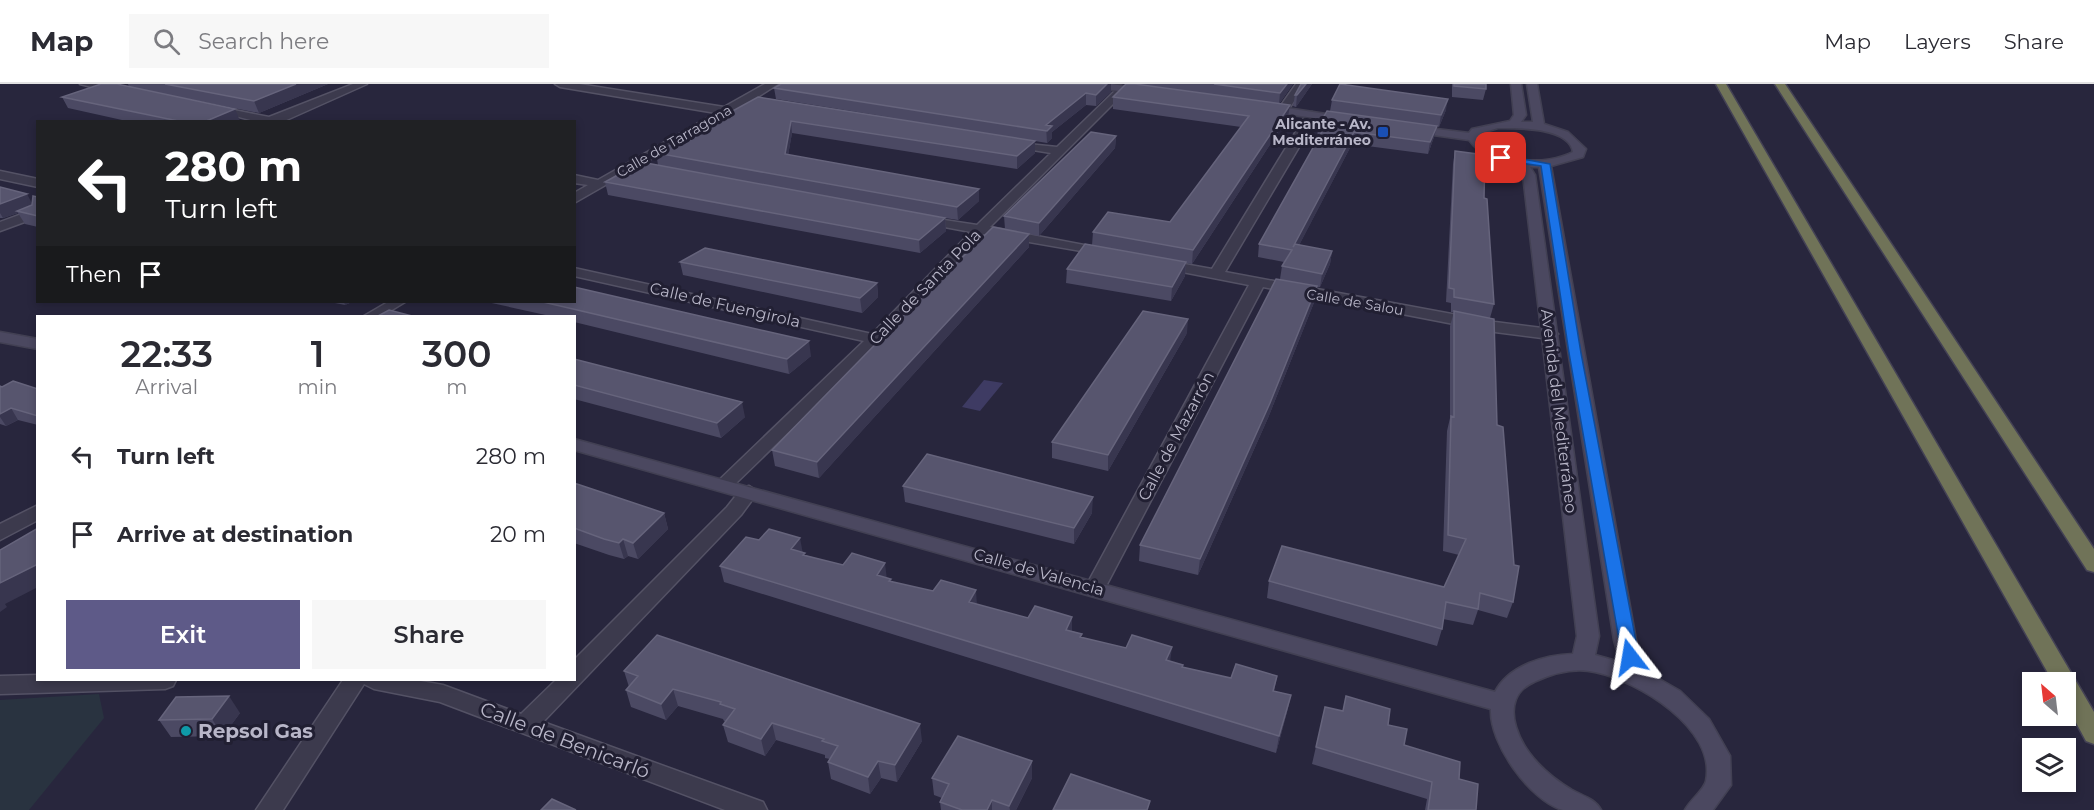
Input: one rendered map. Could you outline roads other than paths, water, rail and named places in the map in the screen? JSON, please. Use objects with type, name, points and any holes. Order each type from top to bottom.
[{"type":"highway","points":[[1721,84],[2059,672]]},
{"type":"highway","points":[[1780,84],[2094,565]]},
{"type":"highway","points":[[2076,702],[2094,734]]},
{"type":"street","points":[[85,84],[132,93]]},
{"type":"street","points":[[274,120],[362,84]]},
{"type":"street","points":[[560,84],[726,111]]},
{"type":"street","name":"Calle de Tarragona","points":[[576,198],[773,84]]},
{"type":"street","points":[[1094,84],[1158,93]]},
{"type":"street","points":[[1282,111],[1300,84]]},
{"type":"street","points":[[1514,124],[1520,115],[1516,84]]},
{"type":"street","points":[[1532,84],[1539,127]]},
{"type":"street","name":"Calle de Santa Pola","points":[[724,484],[875,339],[980,230],[1124,88]]},
{"type":"street","points":[[745,100],[792,107]]},
{"type":"street","points":[[1248,106],[1354,121]]},
{"type":"street","points":[[201,107],[267,120]]},
{"type":"street","points":[[1216,274],[1312,115]]},
{"type":"street","points":[[1514,124],[1539,127],[1567,136],[1580,148],[1579,154],[1572,159],[1545,164],[1521,162],[1485,151],[1475,144],[1473,137],[1476,131],[1485,127],[1514,124]]},
{"type":"street","points":[[1398,127],[1473,137]]},
{"type":"street","points":[[1002,142],[1060,152]]},
{"type":"street","name":"Avenida del Mediterráneo","points":[[1521,162],[1529,176],[1588,636],[1583,661]]},
{"type":"street","name":"Avenida del Mediterráneo","points":[[1545,164],[1625,640],[1635,675]]},
{"type":"street","points":[[630,166],[653,171]]},
{"type":"street","points":[[0,175],[36,183]]},
{"type":"street","points":[[576,179],[600,184]]},
{"type":"street","points":[[0,227],[36,213]]},
{"type":"street","points":[[910,217],[1115,255]]},
{"type":"street","name":"Calle de Salou","points":[[1149,261],[1257,284],[1495,327],[1550,334]]},
{"type":"street","name":"Calle de Fuengirola","points":[[576,272],[875,339]]},
{"type":"street","name":"Calle de Mazarrón","points":[[1095,588],[1257,284]]},
{"type":"street","points":[[374,315],[396,303]]},
{"type":"street","points":[[0,337],[36,344]]},
{"type":"street","name":"Calle de Valencia","points":[[576,445],[1503,703]]},
{"type":"street","points":[[576,673],[749,492]]},
{"type":"street","points":[[0,533],[36,512]]},
{"type":"street","points":[[1588,810],[1544,784],[1523,764],[1506,733],[1502,722],[1503,703],[1512,684],[1529,669],[1554,662],[1583,661],[1609,666],[1635,675],[1665,691],[1690,711],[1708,735],[1718,760],[1718,784],[1707,804],[1698,810]]},
{"type":"street","points":[[0,685],[132,681]]},
{"type":"street","points":[[268,810],[354,681]]},
{"type":"street","name":"Calle de Benicarló","points":[[379,681],[442,694],[753,810]]},
{"type":"street","points":[[525,725],[569,681]]},
{"type":"place","name":"Alicante - Av. Mediterráneo","points":[[1383,132]]},
{"type":"place","name":"Repsol Gas","points":[[186,731]]}]
